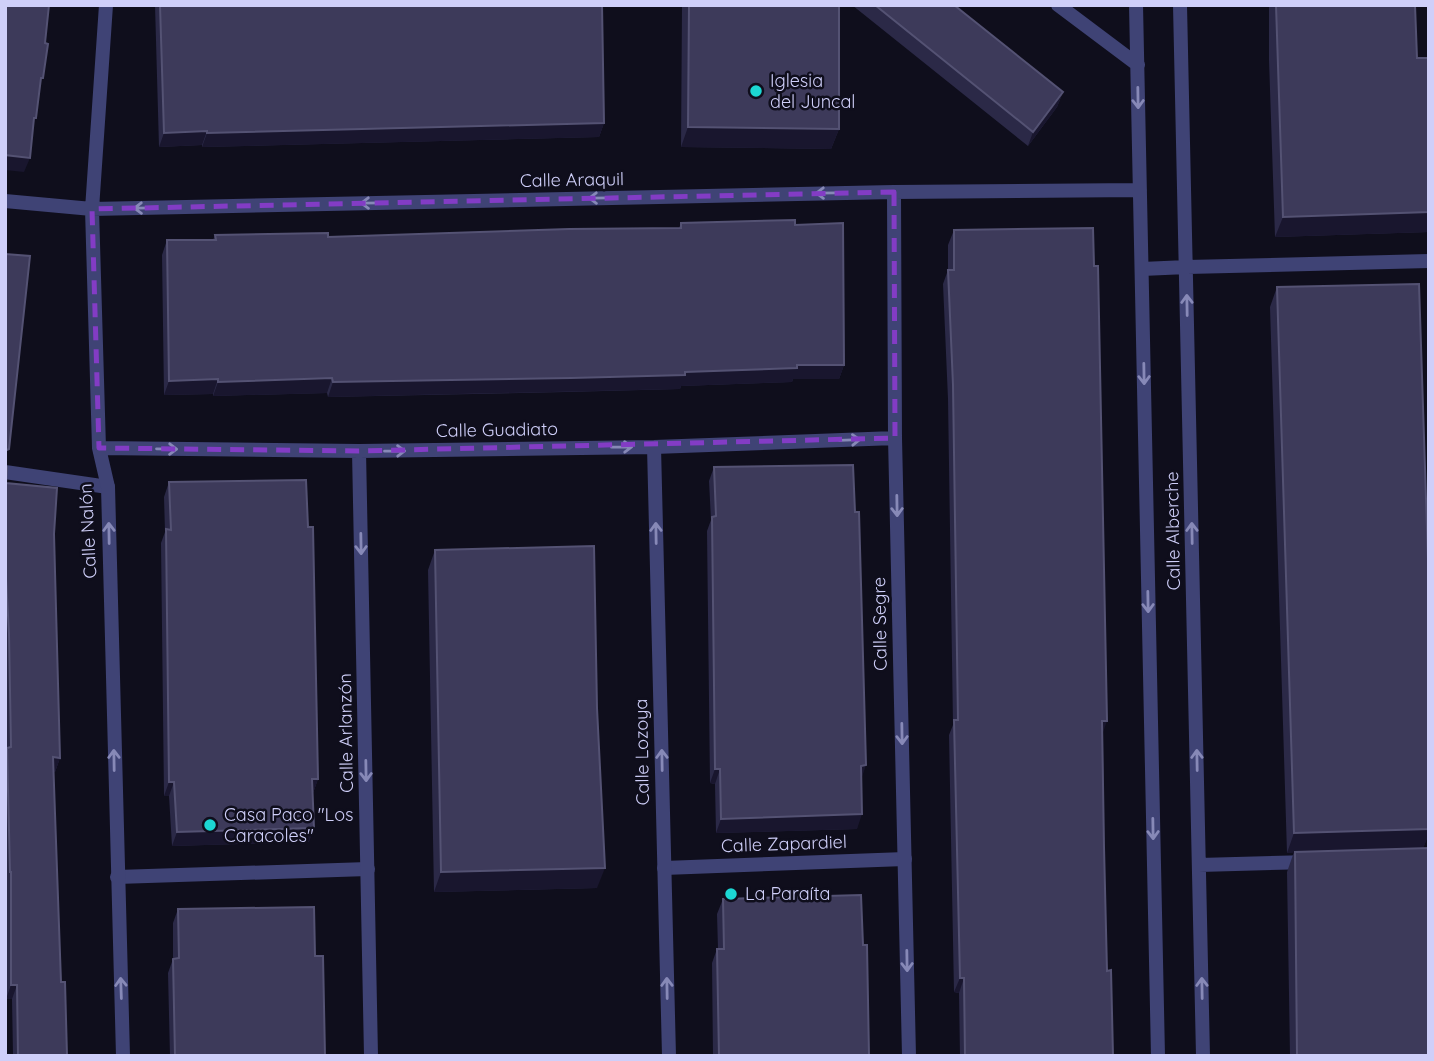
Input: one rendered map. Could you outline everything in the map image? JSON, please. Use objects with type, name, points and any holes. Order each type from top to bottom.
[{"type":"street","name":"Calle Nalón","points":[[106,5],[92,209],[99,448],[108,487],[123,1056]]},
{"type":"street","points":[[1058,5],[1138,65]]},
{"type":"street","name":"Calle Alberche","points":[[1136,5],[1157,1056]]},
{"type":"street","name":"Calle Alberche","points":[[1180,5],[1203,1056]]},
{"type":"street","name":"Calle Araquil","points":[[5,201],[92,209],[894,192],[1140,190]]},
{"type":"street","name":"Calle Segre","points":[[894,192],[895,438],[909,1056]]},
{"type":"street","points":[[1142,269],[1429,261]]},
{"type":"street","name":"Calle Guadiato","points":[[99,448],[359,451],[654,447],[895,438]]},
{"type":"street","name":"Calle Lozoya","points":[[654,447],[669,1056]]},
{"type":"street","name":"Calle Arlanzón","points":[[359,451],[371,1056]]},
{"type":"street","points":[[5,471],[108,487]]},
{"type":"street","name":"Calle Zapardiel","points":[[664,868],[905,859]]},
{"type":"street","points":[[1199,865],[1321,861]]},
{"type":"street","points":[[117,877],[368,869]]},
{"type":"highlighted area","points":[[894,192],[895,438],[359,451],[99,448],[92,209]]},
{"type":"building","points":[[5,5],[49,5],[45,43],[48,44],[34,118],[30,158],[5,155]]},
{"type":"building","points":[[160,5],[602,5],[604,123],[164,133]]},
{"type":"building","name":"Iglesia del Juncal","points":[[689,5],[839,5],[839,129],[688,127]]},
{"type":"building","points":[[875,5],[954,5],[1063,92],[1033,132]]},
{"type":"building","points":[[1276,5],[1415,5],[1417,58],[1429,58],[1429,212],[1283,217]]},
{"type":"building","points":[[795,220],[795,225],[843,223],[844,365],[685,372],[685,375],[571,378],[333,382],[332,378],[169,381],[167,240],[216,240],[215,235],[328,233],[328,237],[681,228],[681,223]]},
{"type":"building","points":[[1093,228],[1094,266],[1098,266],[1107,721],[1102,721],[1104,847],[1107,971],[1111,970],[1113,1056],[965,1056],[964,978],[960,978],[954,720],[958,720],[953,385],[948,270],[954,270],[954,230]]},
{"type":"building","points":[[5,254],[30,256],[9,449],[5,451]]},
{"type":"building","points":[[1419,284],[1429,590],[1429,829],[1294,833],[1277,287]]},
{"type":"building","points":[[5,465],[6,483],[57,488],[54,534],[60,758],[53,757],[61,982],[65,982],[67,1056],[18,1056],[17,985],[11,985],[7,748],[11,747]]},
{"type":"building","points":[[853,465],[855,512],[859,512],[866,765],[861,766],[862,814],[721,819],[720,769],[715,769],[712,517],[716,516],[714,467]]},
{"type":"building","points":[[306,480],[308,527],[313,527],[318,779],[312,779],[314,828],[177,832],[174,782],[169,782],[166,529],[171,530],[169,482]]},
{"type":"building","points":[[594,546],[597,708],[605,868],[441,872],[435,550]]},
{"type":"building","points":[[1429,848],[1429,1056],[1297,1056],[1295,852]]},
{"type":"building","points":[[861,895],[863,945],[867,945],[869,1056],[719,1056],[717,949],[724,949],[723,899]]},
{"type":"building","points":[[314,907],[315,956],[323,956],[325,1056],[175,1056],[173,959],[179,958],[178,909]]},
{"type":"place","name":"Iglesia del Juncal","points":[[756,91]]},
{"type":"place","name":"Casa Paco \"Los Caracoles\"","points":[[210,825]]},
{"type":"place","name":"La Paraíta","points":[[731,894]]}]
